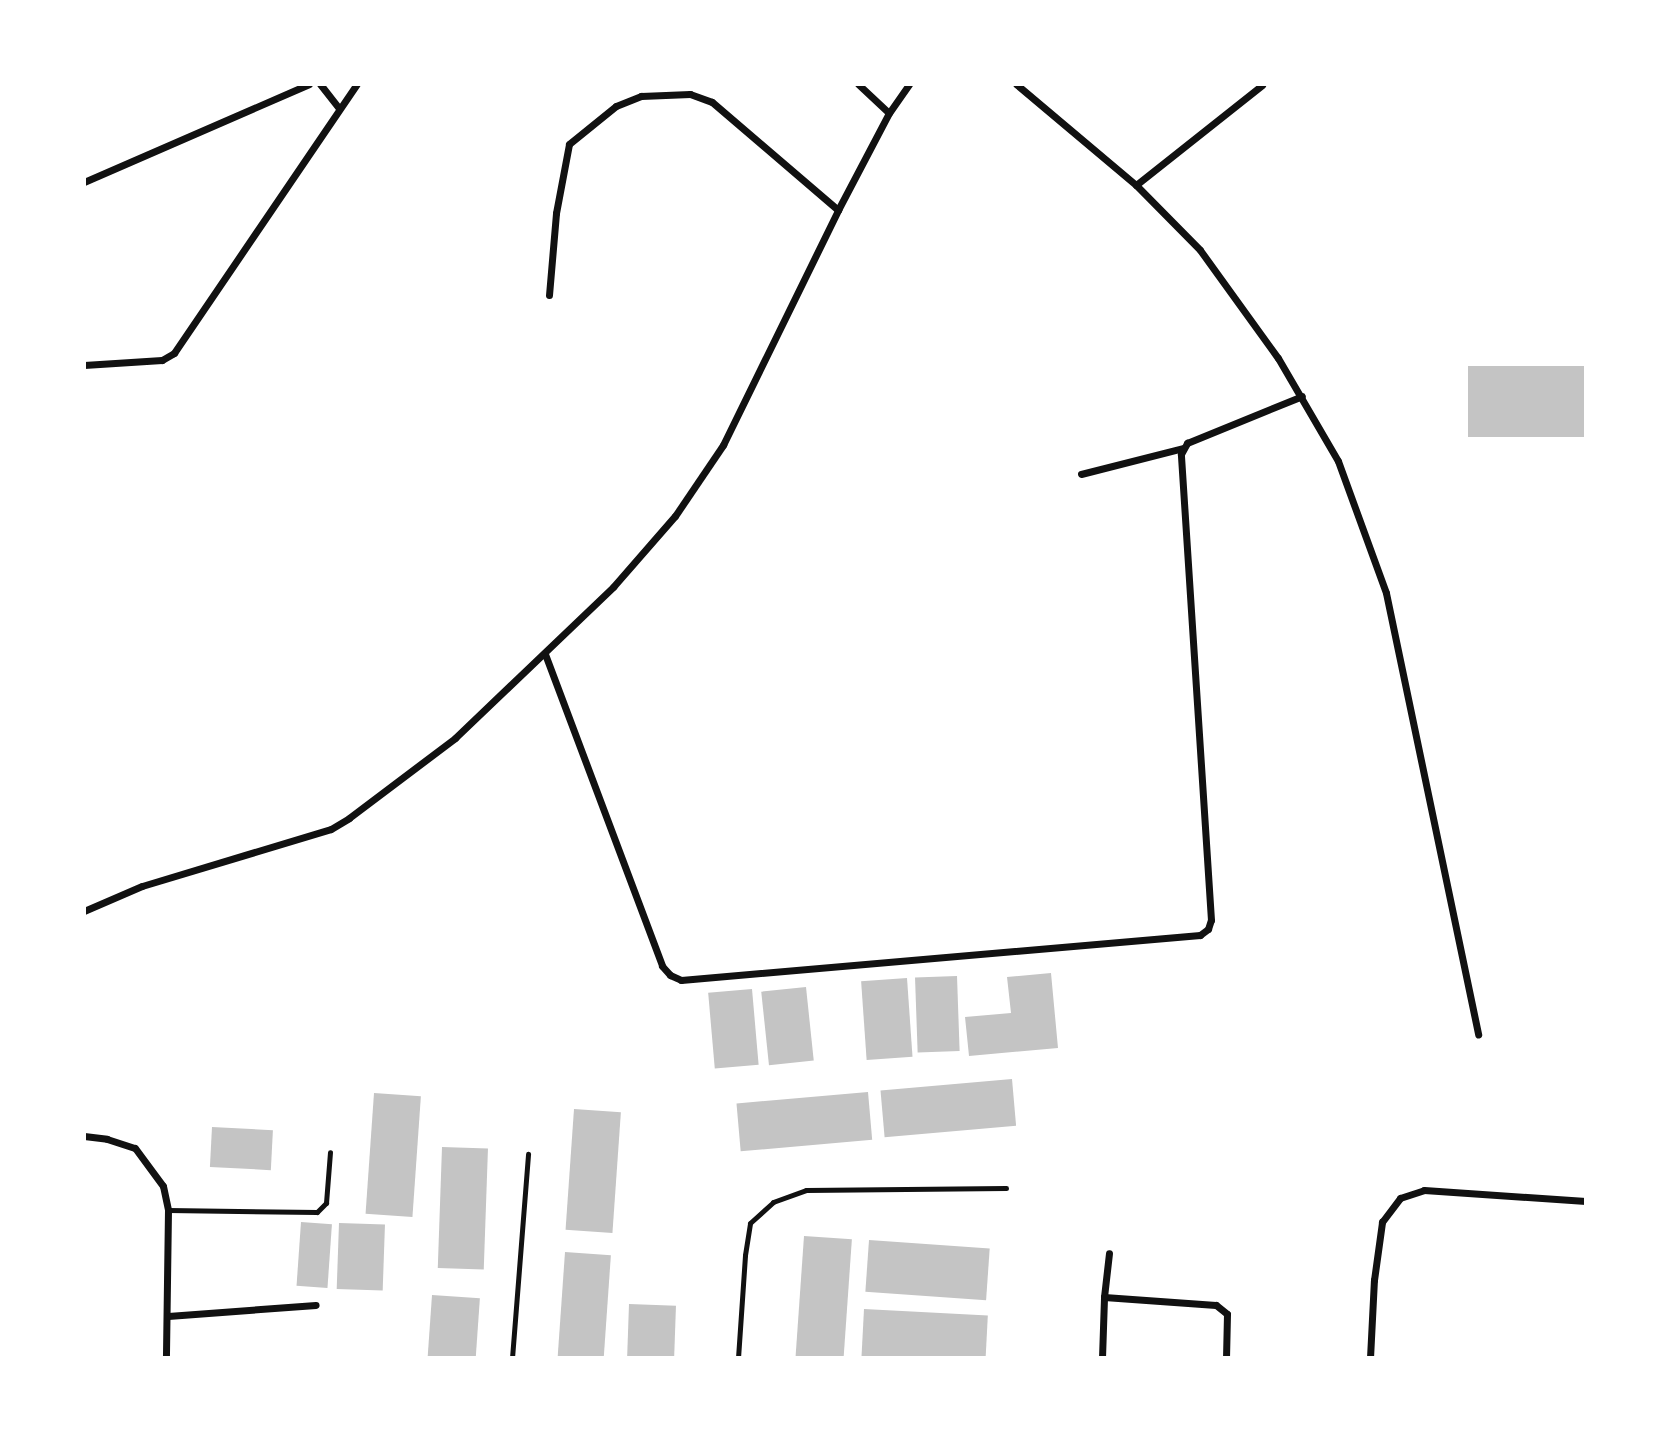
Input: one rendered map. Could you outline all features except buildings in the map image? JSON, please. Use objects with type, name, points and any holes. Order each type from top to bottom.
[{"type":"street","points":[[84,182],[309,84]]},
{"type":"street","points":[[320,84],[339,108]]},
{"type":"street","points":[[84,365],[162,360],[174,354],[357,84]]},
{"type":"street","points":[[858,84],[889,113]]},
{"type":"street","points":[[84,911],[142,886],[331,829],[455,738],[612,587],[675,516],[723,445],[838,211],[889,113],[909,84]]},
{"type":"street","points":[[1016,84],[1136,185],[1200,250],[1302,396],[1349,486],[1386,593],[1478,1035]]},
{"type":"street","points":[[1136,185],[1262,85]]},
{"type":"street","points":[[549,295],[556,213],[569,144],[616,106],[641,96],[690,94],[712,102],[838,211]]},
{"type":"street","points":[[1081,474],[1183,448],[1187,443],[1302,396]]},
{"type":"street","points":[[545,654],[662,966],[670,975],[681,980],[1200,934],[1208,929],[1211,920],[1183,448]]},
{"type":"street","points":[[84,1136],[107,1139],[135,1148],[151,1166],[163,1186],[167,1210],[166,1358]]},
{"type":"street","points":[[1370,1358],[1374,1280],[1382,1222],[1400,1198],[1424,1189],[1586,1201]]},
{"type":"street","points":[[1102,1358],[1109,1252]]},
{"type":"street","points":[[1104,1297],[1216,1305],[1227,1314],[1226,1358]]},
{"type":"street","points":[[168,1316],[316,1305]]},
{"type":"lane","points":[[167,1210],[317,1212],[326,1203],[330,1152]]},
{"type":"lane","points":[[512,1358],[528,1154]]},
{"type":"lane","points":[[738,1358],[745,1255],[750,1223],[773,1202],[806,1190],[1006,1188]]}]
